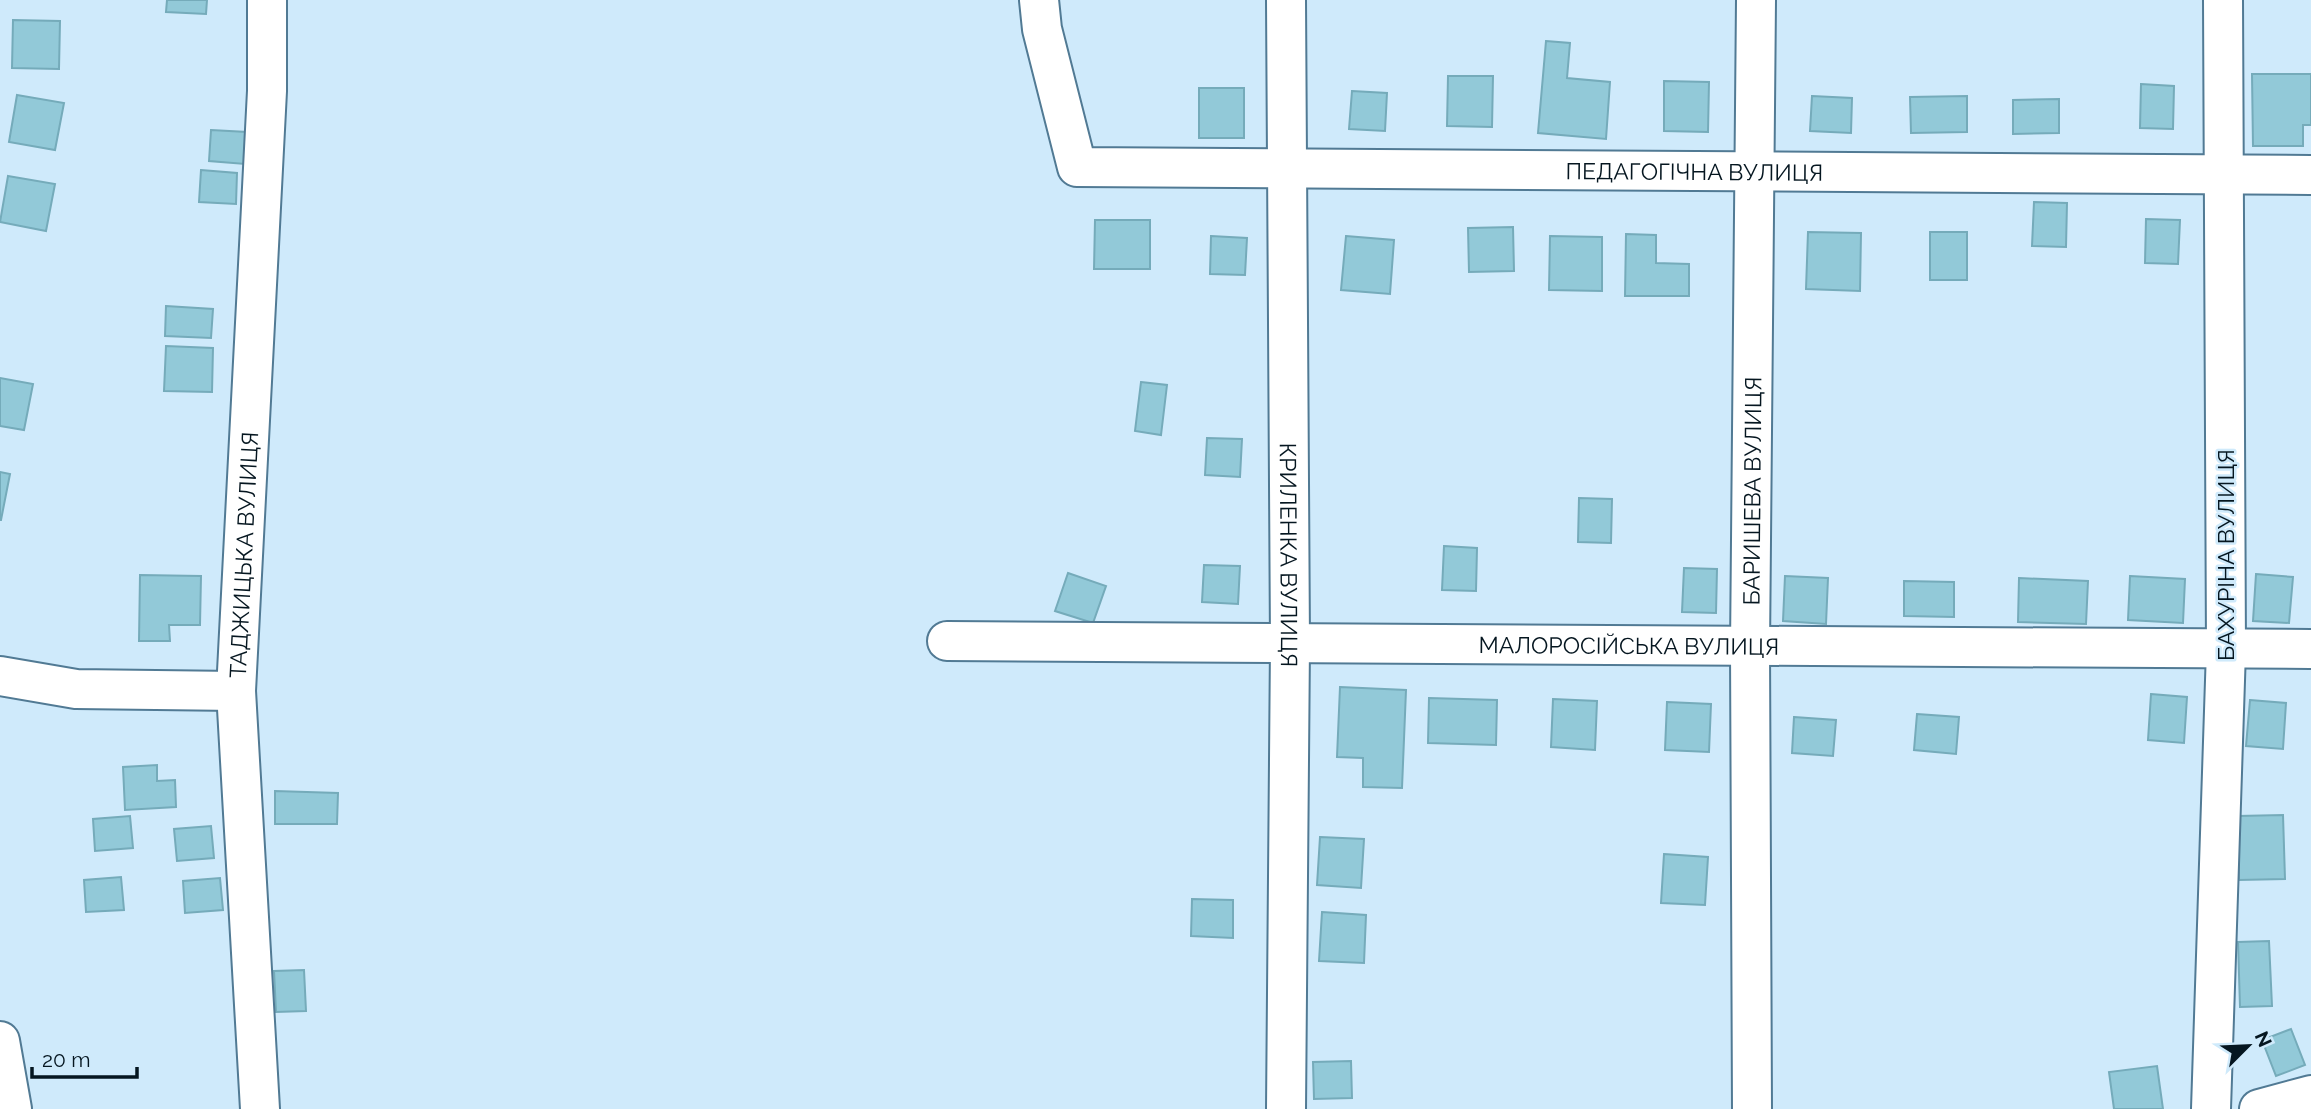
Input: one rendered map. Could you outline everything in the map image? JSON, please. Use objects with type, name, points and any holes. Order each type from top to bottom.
[{"type":"street","name":"ТАДЖИЦЬКА ВУЛИЦЯ","points":[[260,1109],[236,691],[267,91],[267,0]]},
{"type":"street","name":"ПЕДАГОГІЧНА ВУЛИЦЯ","points":[[1039,0],[1042,30],[1077,167],[1288,166],[2311,175]]},
{"type":"street","name":"КРИЛЕНКА ВУЛИЦЯ","points":[[1286,0],[1290,644],[1286,1109]]},
{"type":"street","name":"БАРИШЕВА ВУЛИЦЯ","points":[[1752,1109],[1750,648],[1756,0]]},
{"type":"street","name":"БАХУРІНА ВУЛИЦЯ","points":[[2211,1109],[2226,650],[2223,0]]},
{"type":"street","name":"МАЛОРОСІЙСЬКА ВУЛИЦЯ","points":[[947,641],[1750,648],[2311,649]]},
{"type":"street","points":[[0,676],[76,689],[236,691]]},
{"type":"street","points":[[0,1041],[12,1109]]},
{"type":"street","points":[[2259,1109],[2311,1095]]},
{"type":"building","points":[[167,0],[207,0],[206,14],[166,12]]},
{"type":"building","points":[[13,20],[60,21],[59,69],[12,68]]},
{"type":"building","points":[[1546,41],[1570,43],[1567,78],[1610,82],[1606,139],[1538,133]]},
{"type":"building","points":[[2252,74],[2311,74],[2311,125],[2303,125],[2303,146],[2253,146]]},
{"type":"building","points":[[1448,76],[1493,76],[1492,127],[1447,126]]},
{"type":"building","points":[[1664,81],[1709,82],[1708,132],[1664,131]]},
{"type":"building","points":[[2141,84],[2174,86],[2173,129],[2140,128]]},
{"type":"building","points":[[1199,88],[1244,88],[1244,138],[1199,138]]},
{"type":"building","points":[[1352,91],[1387,93],[1385,131],[1349,129]]},
{"type":"building","points":[[17,95],[64,103],[55,150],[9,142]]},
{"type":"building","points":[[1812,96],[1852,98],[1851,133],[1810,131]]},
{"type":"building","points":[[1967,96],[1967,132],[1911,133],[1910,97]]},
{"type":"building","points":[[2059,99],[2059,133],[2013,134],[2013,100]]},
{"type":"building","points":[[211,130],[247,132],[245,164],[209,161]]},
{"type":"building","points":[[201,170],[237,173],[236,204],[199,202]]},
{"type":"building","points":[[8,176],[55,184],[46,231],[0,222]]},
{"type":"building","points":[[2034,202],[2067,203],[2066,247],[2032,246]]},
{"type":"building","points":[[2146,219],[2180,220],[2178,264],[2145,263]]},
{"type":"building","points":[[1095,220],[1150,220],[1150,269],[1094,269]]},
{"type":"building","points":[[1513,227],[1514,271],[1469,272],[1468,228]]},
{"type":"building","points":[[1808,232],[1861,233],[1860,291],[1806,289]]},
{"type":"building","points":[[1930,232],[1967,232],[1967,280],[1930,280]]},
{"type":"building","points":[[1626,234],[1656,235],[1656,263],[1689,264],[1689,296],[1625,296]]},
{"type":"building","points":[[1211,236],[1247,238],[1245,275],[1210,274]]},
{"type":"building","points":[[1346,236],[1394,240],[1390,294],[1341,290]]},
{"type":"building","points":[[1550,236],[1602,237],[1602,291],[1549,290]]},
{"type":"building","points":[[166,306],[213,309],[211,338],[165,336]]},
{"type":"building","points":[[166,346],[213,348],[212,392],[164,391]]},
{"type":"building","points":[[0,378],[33,384],[24,430],[0,426]]},
{"type":"building","points":[[1141,382],[1167,385],[1161,435],[1135,431]]},
{"type":"building","points":[[1207,438],[1242,439],[1240,477],[1205,475]]},
{"type":"building","points":[[0,472],[10,474],[1,520],[0,520]]},
{"type":"building","points":[[1579,498],[1612,499],[1611,543],[1578,542]]},
{"type":"building","points":[[1444,546],[1477,548],[1476,591],[1442,590]]},
{"type":"building","points":[[1204,565],[1240,566],[1238,604],[1202,602]]},
{"type":"building","points":[[1684,568],[1717,569],[1716,613],[1682,612]]},
{"type":"building","points":[[1068,573],[1106,586],[1093,623],[1055,611]]},
{"type":"building","points":[[2256,574],[2293,577],[2289,623],[2253,621]]},
{"type":"building","points":[[140,575],[201,576],[200,625],[169,625],[170,641],[139,641]]},
{"type":"building","points":[[1785,576],[1828,578],[1826,624],[1783,621]]},
{"type":"building","points":[[2130,576],[2185,579],[2183,623],[2128,620]]},
{"type":"building","points":[[2019,578],[2088,581],[2086,624],[2018,622]]},
{"type":"building","points":[[1904,581],[1954,582],[1954,617],[1904,616]]},
{"type":"building","points":[[1340,687],[1406,690],[1402,788],[1363,787],[1363,758],[1337,757]]},
{"type":"building","points":[[2151,694],[2187,697],[2184,743],[2148,740]]},
{"type":"building","points":[[1429,698],[1497,700],[1496,745],[1428,743]]},
{"type":"building","points":[[1553,699],[1597,701],[1595,750],[1551,747]]},
{"type":"building","points":[[2250,700],[2286,703],[2283,749],[2246,746]]},
{"type":"building","points":[[1667,702],[1711,704],[1709,752],[1665,750]]},
{"type":"building","points":[[1917,714],[1959,717],[1956,754],[1914,750]]},
{"type":"building","points":[[1794,717],[1836,720],[1833,756],[1792,753]]},
{"type":"building","points":[[157,765],[157,781],[175,780],[176,807],[125,810],[123,767]]},
{"type":"building","points":[[275,791],[338,793],[337,824],[275,824]]},
{"type":"building","points":[[2283,815],[2285,879],[2239,880],[2238,816]]},
{"type":"building","points":[[130,816],[133,848],[95,851],[93,819]]},
{"type":"building","points":[[211,826],[214,858],[177,861],[174,829]]},
{"type":"building","points":[[1320,837],[1364,839],[1361,888],[1317,885]]},
{"type":"building","points":[[1664,854],[1708,857],[1705,905],[1661,903]]},
{"type":"building","points":[[121,877],[124,910],[86,912],[84,880]]},
{"type":"building","points":[[220,878],[223,910],[185,913],[183,881]]},
{"type":"building","points":[[1192,899],[1233,900],[1233,938],[1191,936]]},
{"type":"building","points":[[1322,912],[1366,915],[1364,963],[1319,961]]},
{"type":"building","points":[[2269,941],[2272,1006],[2240,1007],[2238,942]]},
{"type":"building","points":[[304,970],[306,1011],[276,1012],[274,971]]},
{"type":"building","points":[[2291,1029],[2305,1065],[2276,1076],[2262,1040]]},
{"type":"building","points":[[1351,1061],[1352,1098],[1314,1099],[1313,1062]]},
{"type":"building","points":[[2157,1066],[2163,1109],[2114,1109],[2109,1072]]}]
